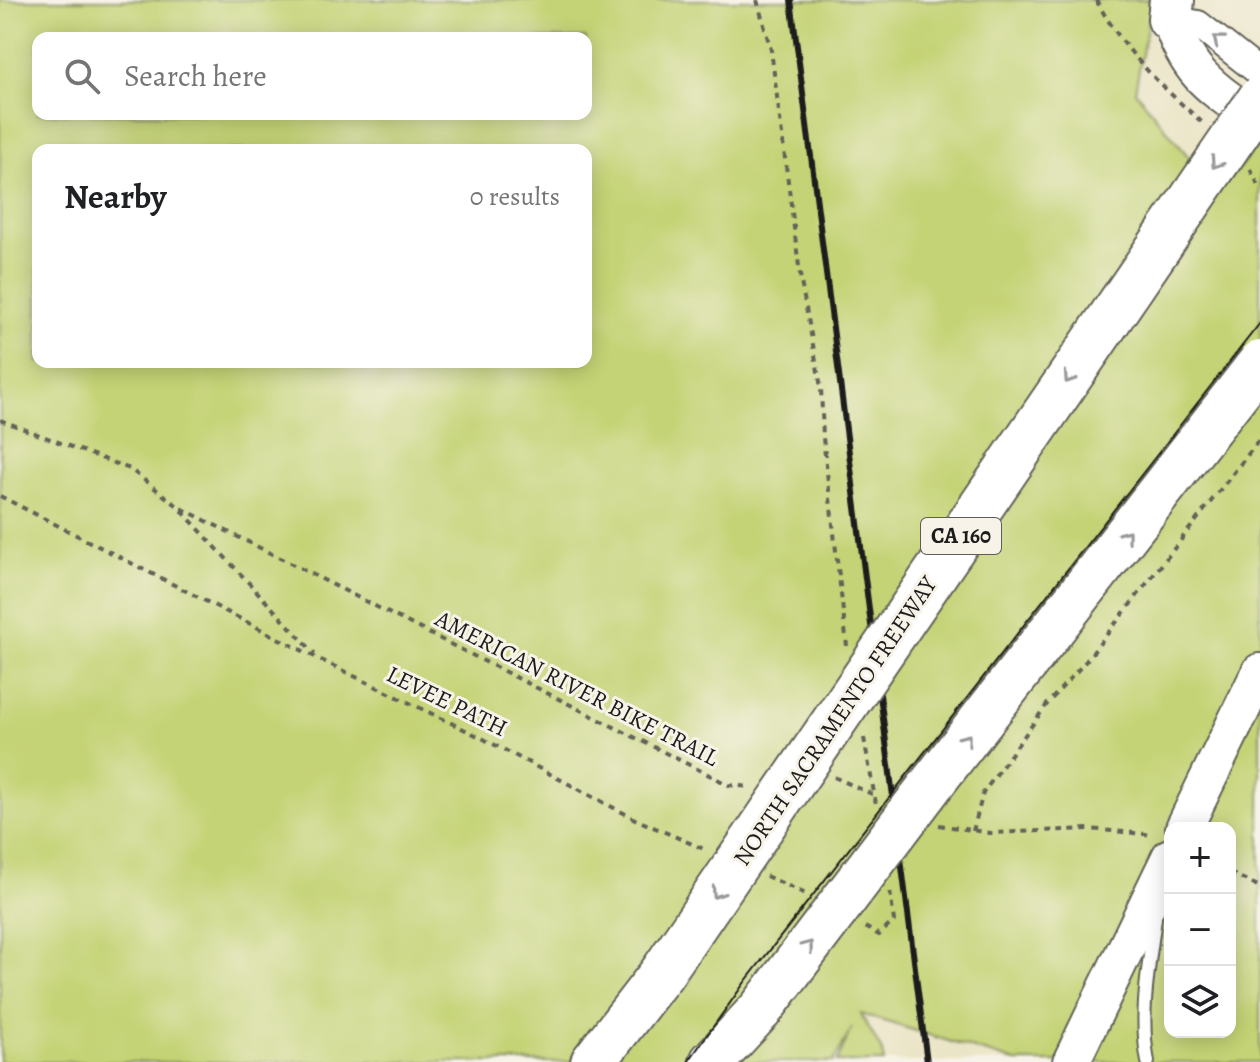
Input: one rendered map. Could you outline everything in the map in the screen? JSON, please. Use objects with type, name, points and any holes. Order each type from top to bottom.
[{"type":"highway","name":"NORTH SACRAMENTO FREEWAY","points":[[593,1062],[662,973],[1260,99]]},
{"type":"highway","points":[[712,1062],[761,1009],[934,781],[1260,363]]},
{"type":"highway","points":[[616,1062],[662,973]]},
{"type":"highway","points":[[734,1062],[761,1009]]},
{"type":"main road","points":[[1171,9],[1179,47],[1190,65],[1213,88],[1260,122]]},
{"type":"main road","points":[[1183,822],[1260,672]]},
{"type":"main road","points":[[1071,1062],[1164,860]]},
{"type":"street","points":[[1171,9],[1198,24],[1260,73]]},
{"type":"lane","points":[[1148,1062],[1144,1037],[1145,999],[1164,877]]},
{"type":"path","points":[[757,0],[771,50],[790,211],[821,387],[825,452],[847,650]]},
{"type":"path","points":[[1096,0],[1121,41],[1142,67],[1212,132]]},
{"type":"path","points":[[1245,162],[1260,188]]},
{"type":"path","name":"AMERICAN RIVER BIKE TRAIL","points":[[0,420],[130,469],[179,507],[729,785],[754,787]]},
{"type":"path","points":[[973,831],[983,793],[1039,716],[1086,661],[1260,439]]},
{"type":"path","name":"LEVEE PATH","points":[[0,496],[319,659],[480,737],[635,819],[707,851]]},
{"type":"path","points":[[179,507],[319,659]]},
{"type":"path","points":[[864,735],[877,809]]},
{"type":"path","points":[[829,775],[888,801]]},
{"type":"path","points":[[929,821],[943,827],[973,831],[1089,829],[1146,834],[1164,848]]},
{"type":"path","points":[[758,872],[796,888],[819,902]]},
{"type":"path","points":[[1236,876],[1260,887]]},
{"type":"path","points":[[855,922],[879,935],[894,921],[889,883]]},
{"type":"green space","points":[[0,0],[1152,0],[1135,91],[1218,193],[1256,147],[1260,150],[1260,1062],[1016,1062],[861,1014],[882,1051],[884,1062],[837,1062],[852,1028],[833,1062],[0,1062]]},
{"type":"tram line","points":[[688,1062],[745,982],[1260,323]]},
{"type":"railway","points":[[791,0],[927,1062]]}]
